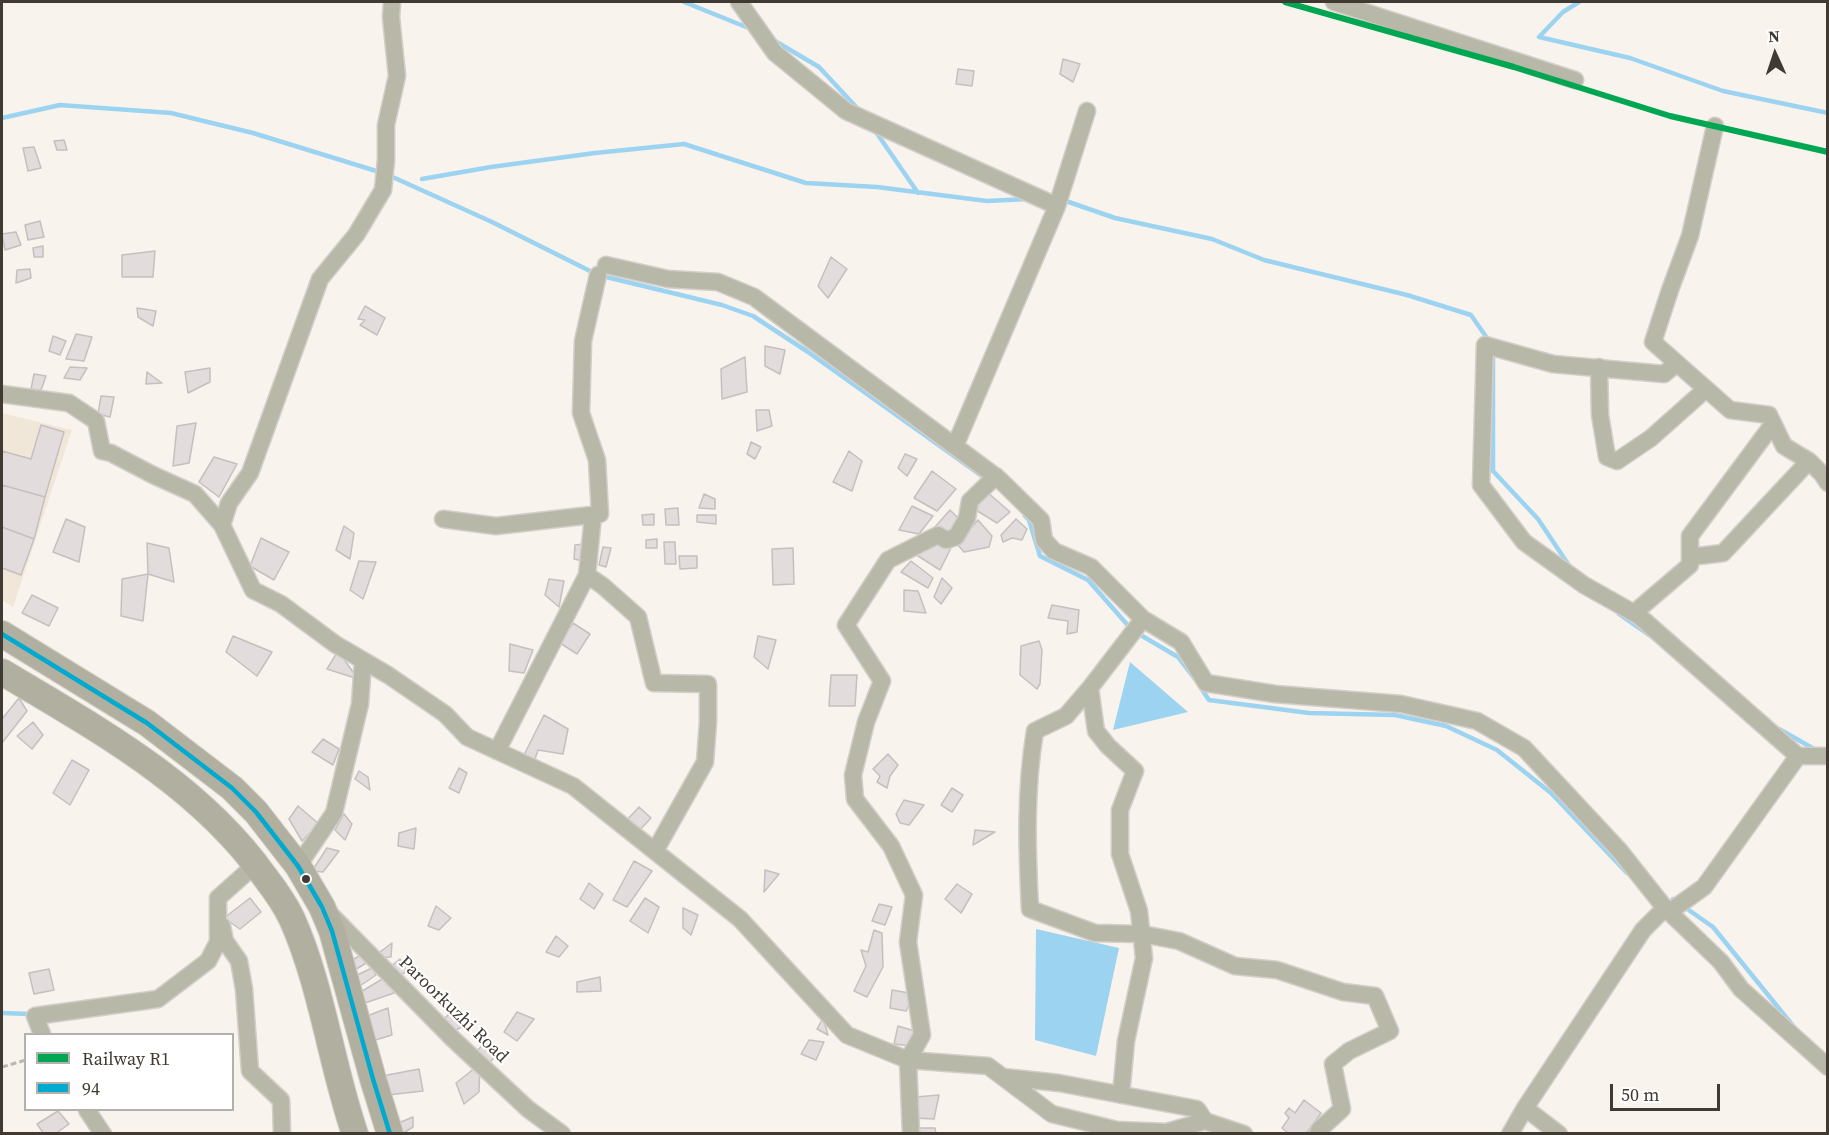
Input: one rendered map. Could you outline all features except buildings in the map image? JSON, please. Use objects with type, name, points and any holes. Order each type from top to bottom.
[{"type":"main road","points":[[2,634],[147,723],[208,768],[256,812],[298,866],[322,907],[332,931],[390,1134]]},
{"type":"main road","points":[[2,672],[128,749],[191,796],[226,828],[256,864],[292,919],[307,960],[354,1134]]},
{"type":"street","points":[[222,525],[229,503],[250,473],[320,279],[356,235],[382,190],[386,163],[386,125],[397,76],[391,17],[392,2]]},
{"type":"street","points":[[739,2],[776,53],[846,111],[1057,206]]},
{"type":"street","points":[[1334,2],[1575,80]]},
{"type":"street","points":[[955,446],[1057,206],[1087,111]]},
{"type":"street","points":[[1715,126],[1690,236],[1653,342],[1730,410],[1769,415],[1784,446],[1809,461],[1822,474],[1827,483]]},
{"type":"street","points":[[443,519],[496,526],[600,514],[597,460],[581,413],[584,341],[602,270],[668,279],[718,282],[754,297],[996,476],[1041,520],[1044,540],[1054,551],[1091,567],[1143,619],[1181,642],[1206,683],[1275,694],[1401,704],[1477,721],[1524,748],[1619,850],[1669,910],[1721,962],[1741,989],[1827,1067]]},
{"type":"street","points":[[1676,364],[1664,374],[1553,364],[1492,346],[1481,485],[1524,542],[1584,585],[1634,613],[1798,756],[1827,756]]},
{"type":"street","points":[[1599,367],[1600,415],[1607,457],[1617,461],[1651,438],[1706,389]]},
{"type":"street","points":[[2,394],[69,404],[96,421],[102,451],[111,453],[195,494],[222,525],[253,590],[281,604],[335,644],[445,714],[467,737],[573,786],[740,919],[847,1035],[908,1060],[988,1066],[1052,1114],[1117,1130],[1167,1132],[1205,1121],[1244,1134]]},
{"type":"street","points":[[1634,613],[1689,565],[1690,536],[1773,424]]},
{"type":"street","points":[[1690,557],[1723,553],[1809,461]]},
{"type":"street","points":[[911,1134],[908,1060],[922,1035],[908,942],[914,895],[891,846],[855,799],[853,775],[866,722],[882,681],[846,625],[888,560],[938,535],[946,540],[956,537],[967,518],[970,501],[996,476]]},
{"type":"street","points":[[497,751],[586,575],[593,516]]},
{"type":"street","points":[[586,575],[603,586],[638,617],[654,683],[708,684],[705,762],[655,851]]},
{"type":"street","points":[[1143,619],[1066,716],[1035,731],[1029,766],[1030,909],[1095,933],[1142,934],[1179,941],[1235,966],[1277,970],[1344,992],[1376,996],[1390,1031],[1349,1051],[1334,1064],[1342,1109],[1319,1130],[1318,1134]]},
{"type":"street","points":[[298,866],[334,813],[360,704],[363,661]]},
{"type":"street","points":[[1090,688],[1096,731],[1108,747],[1135,771],[1120,810],[1120,854],[1139,911],[1144,958],[1126,1041],[1121,1095]]},
{"type":"street","points":[[1510,1134],[1642,930],[1704,886],[1798,756]]},
{"type":"street","points":[[41,1033],[35,1016],[158,999],[208,961],[218,942],[218,898],[256,864]]},
{"type":"street","points":[[218,898],[225,941],[239,961],[244,989],[250,1071],[281,1100],[282,1134]]},
{"type":"street","name":"Paroorkuzhi Road","points":[[322,907],[453,1039],[528,1109],[562,1134]]},
{"type":"street","points":[[1003,1077],[1059,1083],[1197,1109],[1205,1121]]},
{"type":"street","points":[[1525,1108],[1559,1134]]},
{"type":"street","points":[[88,1111],[103,1134]]},
{"type":"path","points":[[2,1067],[24,1061]]},
{"type":"shaded area","points":[[2,413],[72,430],[13,607],[2,600]]},
{"type":"water","points":[[1130,662],[1188,712],[1113,730]]},
{"type":"water","points":[[1036,929],[1119,948],[1096,1056],[1035,1040]]},
{"type":"waterway","points":[[684,2],[751,29]]},
{"type":"waterway","points":[[1579,2],[1563,12],[1539,37],[1630,58],[1723,91],[1828,113]]},
{"type":"waterway","points":[[775,41],[819,67],[858,109]]},
{"type":"waterway","points":[[2,118],[60,105],[171,113],[253,133],[386,174],[492,222],[598,275],[722,305],[753,316],[808,352],[986,479]]},
{"type":"waterway","points":[[876,132],[918,193]]},
{"type":"waterway","points":[[422,179],[595,153],[684,144],[806,183],[877,187],[987,201],[1028,199]]},
{"type":"waterway","points":[[1063,200],[1115,218],[1212,239],[1264,260],[1407,295],[1471,315],[1489,341]]},
{"type":"waterway","points":[[1493,351],[1493,471],[1538,519],[1570,567]]},
{"type":"waterway","points":[[1025,516],[1029,520],[1040,556],[1088,580],[1132,630],[1178,657],[1194,678]]},
{"type":"waterway","points":[[1619,614],[1649,635]]},
{"type":"waterway","points":[[1201,688],[1209,700],[1309,713],[1395,715],[1446,726],[1497,750],[1551,793],[1627,873]]},
{"type":"waterway","points":[[1779,729],[1816,750]]},
{"type":"waterway","points":[[1673,899],[1713,927],[1794,1027]]},
{"type":"waterway","points":[[2,1013],[30,1014],[30,1016]]},
{"type":"rail line","name":"R1","points":[[1285,2],[1514,67],[1670,116],[1828,152]]},
{"type":"transit line","name":"94","points":[[2,634],[147,723],[232,788],[256,812],[298,866],[322,907],[332,931],[390,1134]]}]
